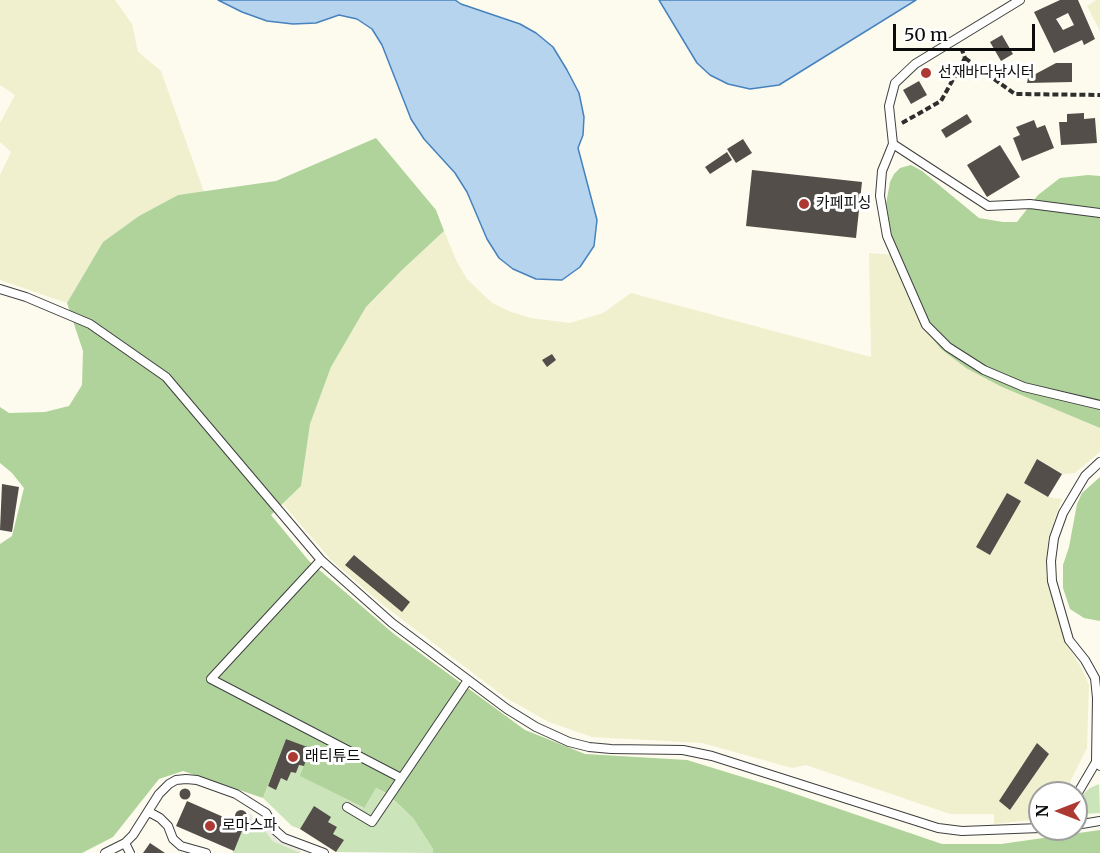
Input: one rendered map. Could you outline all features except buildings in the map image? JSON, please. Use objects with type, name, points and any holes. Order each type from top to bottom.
[{"type":"lane","points":[[1020,0],[915,64],[895,83],[889,106],[893,144],[882,171],[880,196],[887,236],[926,325],[948,347],[984,370],[1024,387],[1100,405]]},
{"type":"lane","points":[[893,144],[988,206],[1030,204],[1100,213]]},
{"type":"lane","points":[[0,289],[26,297],[90,324],[166,378],[321,560],[392,623],[507,709],[536,727],[569,742],[611,749],[683,750],[712,756],[938,828],[970,831],[1028,829]]},
{"type":"lane","points":[[1086,781],[1098,764],[1095,678],[1085,660],[1069,640],[1052,581],[1051,561],[1054,538],[1063,513],[1085,476],[1100,462]]},
{"type":"lane","points":[[321,560],[211,679],[401,778]]},
{"type":"lane","points":[[347,807],[372,822],[468,680]]},
{"type":"lane","points":[[105,853],[125,843],[149,812],[159,794],[176,780],[197,780],[236,794],[266,813],[276,831],[284,838],[310,850],[324,853]]},
{"type":"lane","points":[[149,812],[168,826],[173,839],[181,846],[206,853]]},
{"type":"lane","points":[[125,843],[130,853]]},
{"type":"path","points":[[957,38],[965,58],[1015,94],[1100,95]]},
{"type":"path","points":[[890,129],[941,101],[965,58]]},
{"type":"green space","points":[[0,0],[115,0],[132,24],[138,52],[161,71],[204,192],[178,195],[139,216],[103,242],[67,303],[0,280],[0,175],[11,152],[0,142],[0,123],[15,95],[0,85]]},
{"type":"green space","points":[[1100,0],[1100,31],[1087,6]]},
{"type":"green space","points":[[376,138],[436,210],[444,231],[366,307],[331,367],[310,424],[301,486],[271,515],[309,561],[394,634],[525,730],[585,754],[687,760],[775,787],[942,844],[1001,844],[1028,840],[1088,841],[1088,832],[1100,830],[1100,853],[433,853],[433,849],[413,818],[386,793],[376,788],[364,808],[300,776],[310,749],[286,739],[263,798],[183,771],[159,779],[113,837],[82,853],[0,853],[0,544],[12,536],[24,488],[0,463],[0,407],[9,413],[45,412],[69,406],[82,385],[83,351],[67,303],[103,242],[139,216],[178,195],[276,181]]},
{"type":"green space","points":[[911,165],[922,171],[979,218],[1003,222],[1017,222],[1038,195],[1060,178],[1100,176],[1100,428],[1002,387],[966,368],[941,349],[920,323],[904,286],[895,255],[886,204],[890,182],[894,174],[900,168]]},
{"type":"green space","points":[[444,231],[467,279],[492,303],[531,318],[570,323],[603,313],[631,293],[871,357],[869,253],[895,255],[904,286],[920,323],[1002,387],[1100,428],[1100,452],[1075,473],[1062,474],[1038,459],[1024,483],[1048,497],[1062,499],[1048,539],[1046,575],[1065,641],[1089,685],[1087,748],[1070,781],[1028,781],[1028,820],[994,824],[994,814],[950,814],[806,765],[792,768],[702,743],[592,737],[549,722],[506,698],[383,605],[331,560],[283,504],[301,486],[310,424],[331,367],[366,307]]},
{"type":"green space","points":[[1100,477],[1100,621],[1084,618],[1070,609],[1063,588],[1063,565],[1069,547],[1077,504],[1082,493]]},
{"type":"green space","points":[[299,765],[304,766],[301,776],[363,808],[376,788],[385,793],[413,818],[433,849],[433,853],[336,852],[343,841],[333,834],[337,827],[328,822],[314,807],[300,829],[292,826],[263,798],[268,786],[276,789],[281,778],[287,781],[291,772],[296,773]]},
{"type":"green space","points":[[1099,784],[1100,813],[1088,814],[1088,790]]},
{"type":"green space","points":[[248,816],[263,828],[273,841],[301,853],[233,853]]},
{"type":"shaded area","points":[[249,813],[266,824],[277,840],[300,848],[301,853],[273,841],[263,828],[248,817]]},
{"type":"water","points":[[218,0],[455,0],[520,24],[536,33],[553,47],[567,70],[579,93],[584,117],[583,135],[578,148],[597,220],[594,246],[580,267],[562,280],[536,279],[513,269],[499,258],[487,239],[467,192],[455,173],[424,139],[411,119],[382,45],[372,29],[357,19],[339,15],[316,23],[293,24],[267,21]]},
{"type":"water","points":[[659,0],[916,0],[779,85],[750,89],[728,84],[710,75],[697,63]]},
{"type":"place","name":"선재바다낚시터","points":[[926,73]]},
{"type":"place","name":"카페피싱","points":[[804,204]]},
{"type":"place","name":"래티튜드","points":[[293,757]]},
{"type":"place","name":"로마스파","points":[[210,826]]}]
